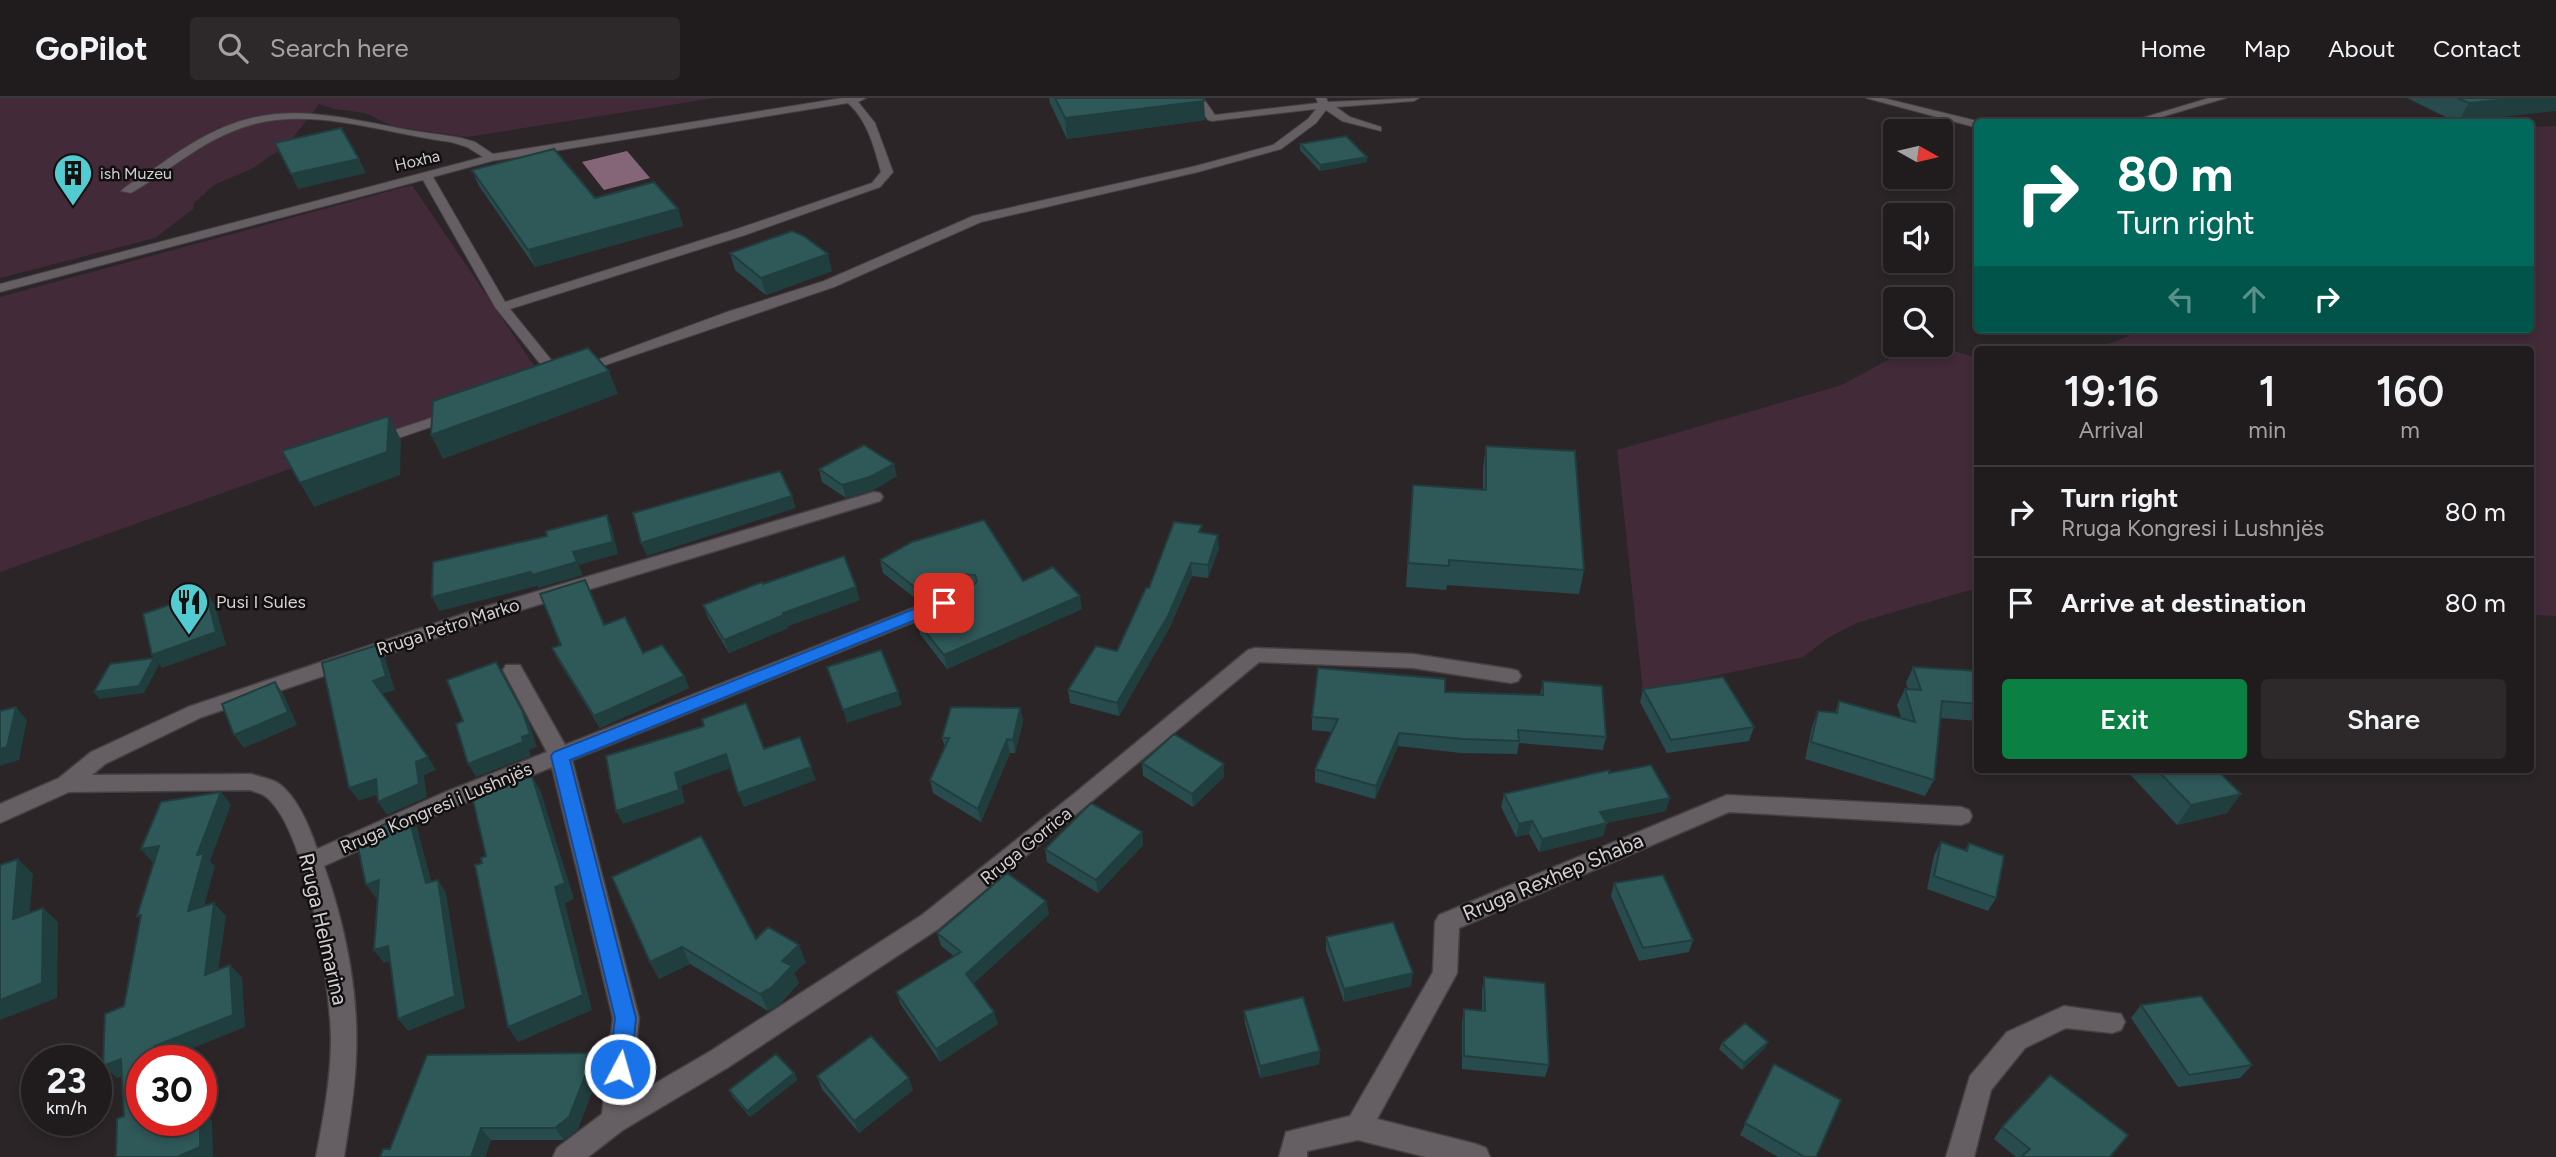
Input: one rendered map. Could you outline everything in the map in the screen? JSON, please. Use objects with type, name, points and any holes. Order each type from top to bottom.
[{"type":"street","name":"Rruga Petro Marko","points":[[0,814],[67,784],[98,758],[195,712],[250,692],[488,613],[874,497]]},
{"type":"street","name":"Rruga Kongresi i Lushnjës","points":[[312,861],[451,799],[968,593]]},
{"type":"street","name":"Rruga Gorrica","points":[[567,1157],[614,1121],[718,1060],[930,922],[1255,655],[1413,661],[1511,677]]},
{"type":"street","points":[[513,670],[560,756],[626,1018],[614,1121]]},
{"type":"street","name":"Rruga Helmarina","points":[[67,784],[251,782],[274,791],[289,812],[312,861],[342,988],[344,1040],[341,1086],[330,1157]]},
{"type":"street","name":"Rruga Rexhep Shaba","points":[[1358,1127],[1445,974],[1447,922],[1727,803],[1961,816]]},
{"type":"street","points":[[1960,1157],[1979,1084],[2016,1040],[2064,1017],[2112,1022]]},
{"type":"street","points":[[1293,1157],[1295,1141],[1358,1127],[1476,1157]]},
{"type":"lane","points":[[1198,98],[1212,118],[1323,101],[1414,98]]},
{"type":"lane","points":[[1871,98],[1974,124]]},
{"type":"lane","points":[[2145,119],[2221,98]]},
{"type":"lane","points":[[502,307],[741,232],[876,185],[887,172],[877,140],[856,99]]},
{"type":"lane","name":"Hoxha","points":[[0,288],[491,158],[856,99]]},
{"type":"lane","points":[[1323,101],[1346,119],[1377,129]]},
{"type":"lane","points":[[427,175],[502,307],[552,379],[732,315],[829,284],[977,219],[1198,169],[1277,147],[1312,121],[1323,101]]},
{"type":"lane","points":[[127,191],[200,142],[232,125],[261,115],[284,111],[313,113],[410,134],[460,139],[480,148],[491,158]]},
{"type":"lane","points":[[368,444],[469,408]]},
{"type":"shaded area","points":[[0,98],[715,98],[467,137],[392,126],[365,113],[319,104],[292,139],[278,151],[253,168],[214,185],[194,203],[193,209],[155,238],[0,278]]},
{"type":"shaded area","points":[[2556,126],[2556,616],[2537,615],[2534,624],[2534,346],[2103,346],[2129,336],[2130,333],[2534,333],[2534,127]]},
{"type":"shaded area","points":[[627,151],[650,178],[604,190],[582,162]]},
{"type":"shaded area","points":[[412,185],[543,379],[0,572],[0,297]]},
{"type":"shaded area","points":[[1953,351],[1974,357],[1974,589],[1856,623],[1828,638],[1803,657],[1643,691],[1617,450],[1842,385],[1893,357],[1953,357]]},
{"type":"building","points":[[1055,98],[1203,98],[1204,101],[1065,118]]},
{"type":"building","points":[[2457,98],[2517,98],[2469,103]]},
{"type":"building","points":[[341,128],[359,159],[291,174],[275,143]]},
{"type":"building","points":[[1346,136],[1367,157],[1320,165],[1300,144]]},
{"type":"building","points":[[554,149],[595,198],[654,182],[678,209],[528,250],[472,170]]},
{"type":"building","points":[[792,231],[804,236],[828,254],[761,278],[730,253]]},
{"type":"building","points":[[588,348],[609,371],[431,435],[433,401]]},
{"type":"building","points":[[389,416],[387,452],[300,483],[282,451]]},
{"type":"building","points":[[864,445],[894,464],[870,477],[842,485],[819,469]]},
{"type":"building","points":[[1486,446],[1575,451],[1584,570],[1449,560],[1449,566],[1408,563],[1413,485],[1486,490]]},
{"type":"building","points":[[780,471],[792,496],[641,543],[633,513]]},
{"type":"building","points":[[607,515],[613,542],[573,552],[577,562],[432,597],[433,562],[547,536],[546,531]]},
{"type":"building","points":[[984,520],[1023,581],[1053,567],[1080,596],[944,655],[917,621],[942,610],[933,603],[973,586],[977,581],[975,575],[957,574],[917,589],[880,560],[912,542]]},
{"type":"building","points":[[1174,522],[1202,525],[1199,532],[1218,535],[1208,565],[1191,563],[1168,616],[1117,703],[1068,690],[1096,646],[1117,651],[1146,588],[1149,588]]},
{"type":"building","points":[[844,556],[856,587],[783,613],[784,615],[724,640],[703,605],[762,582],[763,584]]},
{"type":"building","points":[[585,580],[604,625],[625,617],[643,653],[662,645],[684,676],[594,716],[552,648],[561,645],[540,594]]},
{"type":"building","points":[[206,592],[216,632],[152,655],[143,614]]},
{"type":"building","points":[[377,645],[386,676],[373,681],[428,757],[416,762],[419,784],[378,802],[376,779],[349,788],[322,663]]},
{"type":"building","points":[[881,650],[898,692],[843,710],[827,667]]},
{"type":"building","points":[[154,658],[139,686],[94,692],[110,664]]},
{"type":"building","points":[[496,662],[522,710],[530,734],[522,737],[523,742],[468,764],[456,724],[463,721],[447,680]]},
{"type":"building","points":[[1913,667],[1974,671],[1974,704],[1942,701],[1934,780],[1811,742],[1818,711],[1837,713],[1839,701],[1915,722],[1905,689],[1921,690]]},
{"type":"building","points":[[1318,668],[1445,679],[1445,692],[1543,695],[1543,681],[1602,686],[1606,737],[1518,730],[1519,741],[1399,733],[1376,786],[1315,769],[1338,719],[1312,717]]},
{"type":"building","points":[[1723,677],[1754,727],[1671,740],[1643,689]]},
{"type":"building","points":[[275,682],[288,712],[234,735],[222,704]]},
{"type":"building","points":[[746,703],[764,749],[800,737],[811,767],[738,793],[726,754],[675,773],[679,790],[616,811],[606,756],[704,726],[702,719]]},
{"type":"building","points":[[16,707],[7,747],[0,749],[0,711]]},
{"type":"building","points":[[951,707],[1020,708],[1013,740],[1007,739],[978,809],[930,780],[949,738],[942,738]]},
{"type":"building","points":[[1174,734],[1224,764],[1192,794],[1142,763]]},
{"type":"building","points":[[1651,765],[1670,798],[1600,812],[1607,823],[1542,839],[1532,821],[1519,824],[1504,794],[1609,770],[1609,773]]},
{"type":"building","points":[[2160,773],[2220,773],[2241,794],[2191,805]]},
{"type":"building","points":[[532,776],[565,883],[555,887],[583,995],[508,1027],[475,865],[482,863],[481,858],[486,856],[472,796]]},
{"type":"building","points":[[221,792],[197,855],[204,853],[188,911],[214,903],[205,975],[230,965],[233,1015],[158,1045],[126,1045],[126,1136],[200,1136],[200,1147],[177,1157],[116,1157],[117,1119],[124,1116],[121,1059],[112,1062],[112,1045],[104,1045],[105,1014],[124,1006],[141,915],[137,916],[159,846],[141,849],[161,802]]},
{"type":"building","points":[[1091,803],[1142,832],[1096,880],[1045,849]]},
{"type":"building","points":[[408,814],[426,883],[438,880],[455,996],[398,1019],[388,946],[374,950],[379,880],[366,885],[358,847],[362,846],[361,842],[381,834],[381,826]]},
{"type":"building","points":[[701,836],[756,939],[768,927],[799,945],[782,961],[792,966],[772,987],[760,994],[682,947],[650,962],[612,877]]},
{"type":"building","points":[[1941,842],[1967,851],[1969,843],[2004,856],[1996,898],[1934,876]]},
{"type":"building","points":[[18,859],[13,919],[43,908],[42,983],[0,1000],[0,865]]},
{"type":"building","points":[[1007,873],[1046,901],[966,974],[994,1012],[936,1049],[896,992],[961,952],[937,933]]},
{"type":"building","points":[[1663,875],[1693,940],[1643,948],[1614,883]]},
{"type":"building","points":[[1393,922],[1413,973],[1344,989],[1326,937]]},
{"type":"building","points":[[1484,977],[1545,983],[1549,1065],[1464,1056],[1464,1009],[1485,1011]]},
{"type":"building","points":[[2201,996],[2252,1065],[2189,1075],[2141,1005]]},
{"type":"building","points":[[1303,997],[1320,1051],[1260,1066],[1244,1011]]},
{"type":"building","points":[[1745,1023],[1768,1042],[1744,1063],[1722,1043]]},
{"type":"building","points":[[871,1036],[909,1078],[854,1121],[817,1076]]},
{"type":"building","points":[[594,1053],[569,1117],[555,1128],[481,1128],[471,1157],[380,1157],[383,1149],[390,1149],[427,1055]]},
{"type":"building","points":[[776,1054],[794,1073],[747,1111],[729,1090]]},
{"type":"building","points":[[1774,1064],[1841,1100],[1816,1157],[1805,1157],[1745,1123]]},
{"type":"building","points":[[2050,1075],[2128,1135],[2110,1157],[2021,1157],[2030,1149],[2002,1127]]},
{"type":"place","name":"ish Muzeu","points":[[73,207]]},
{"type":"place","name":"Pusi I Sules","points":[[189,636]]},
{"type":"route","points":[[620,1069],[626,1018],[560,756],[944,603]]}]
